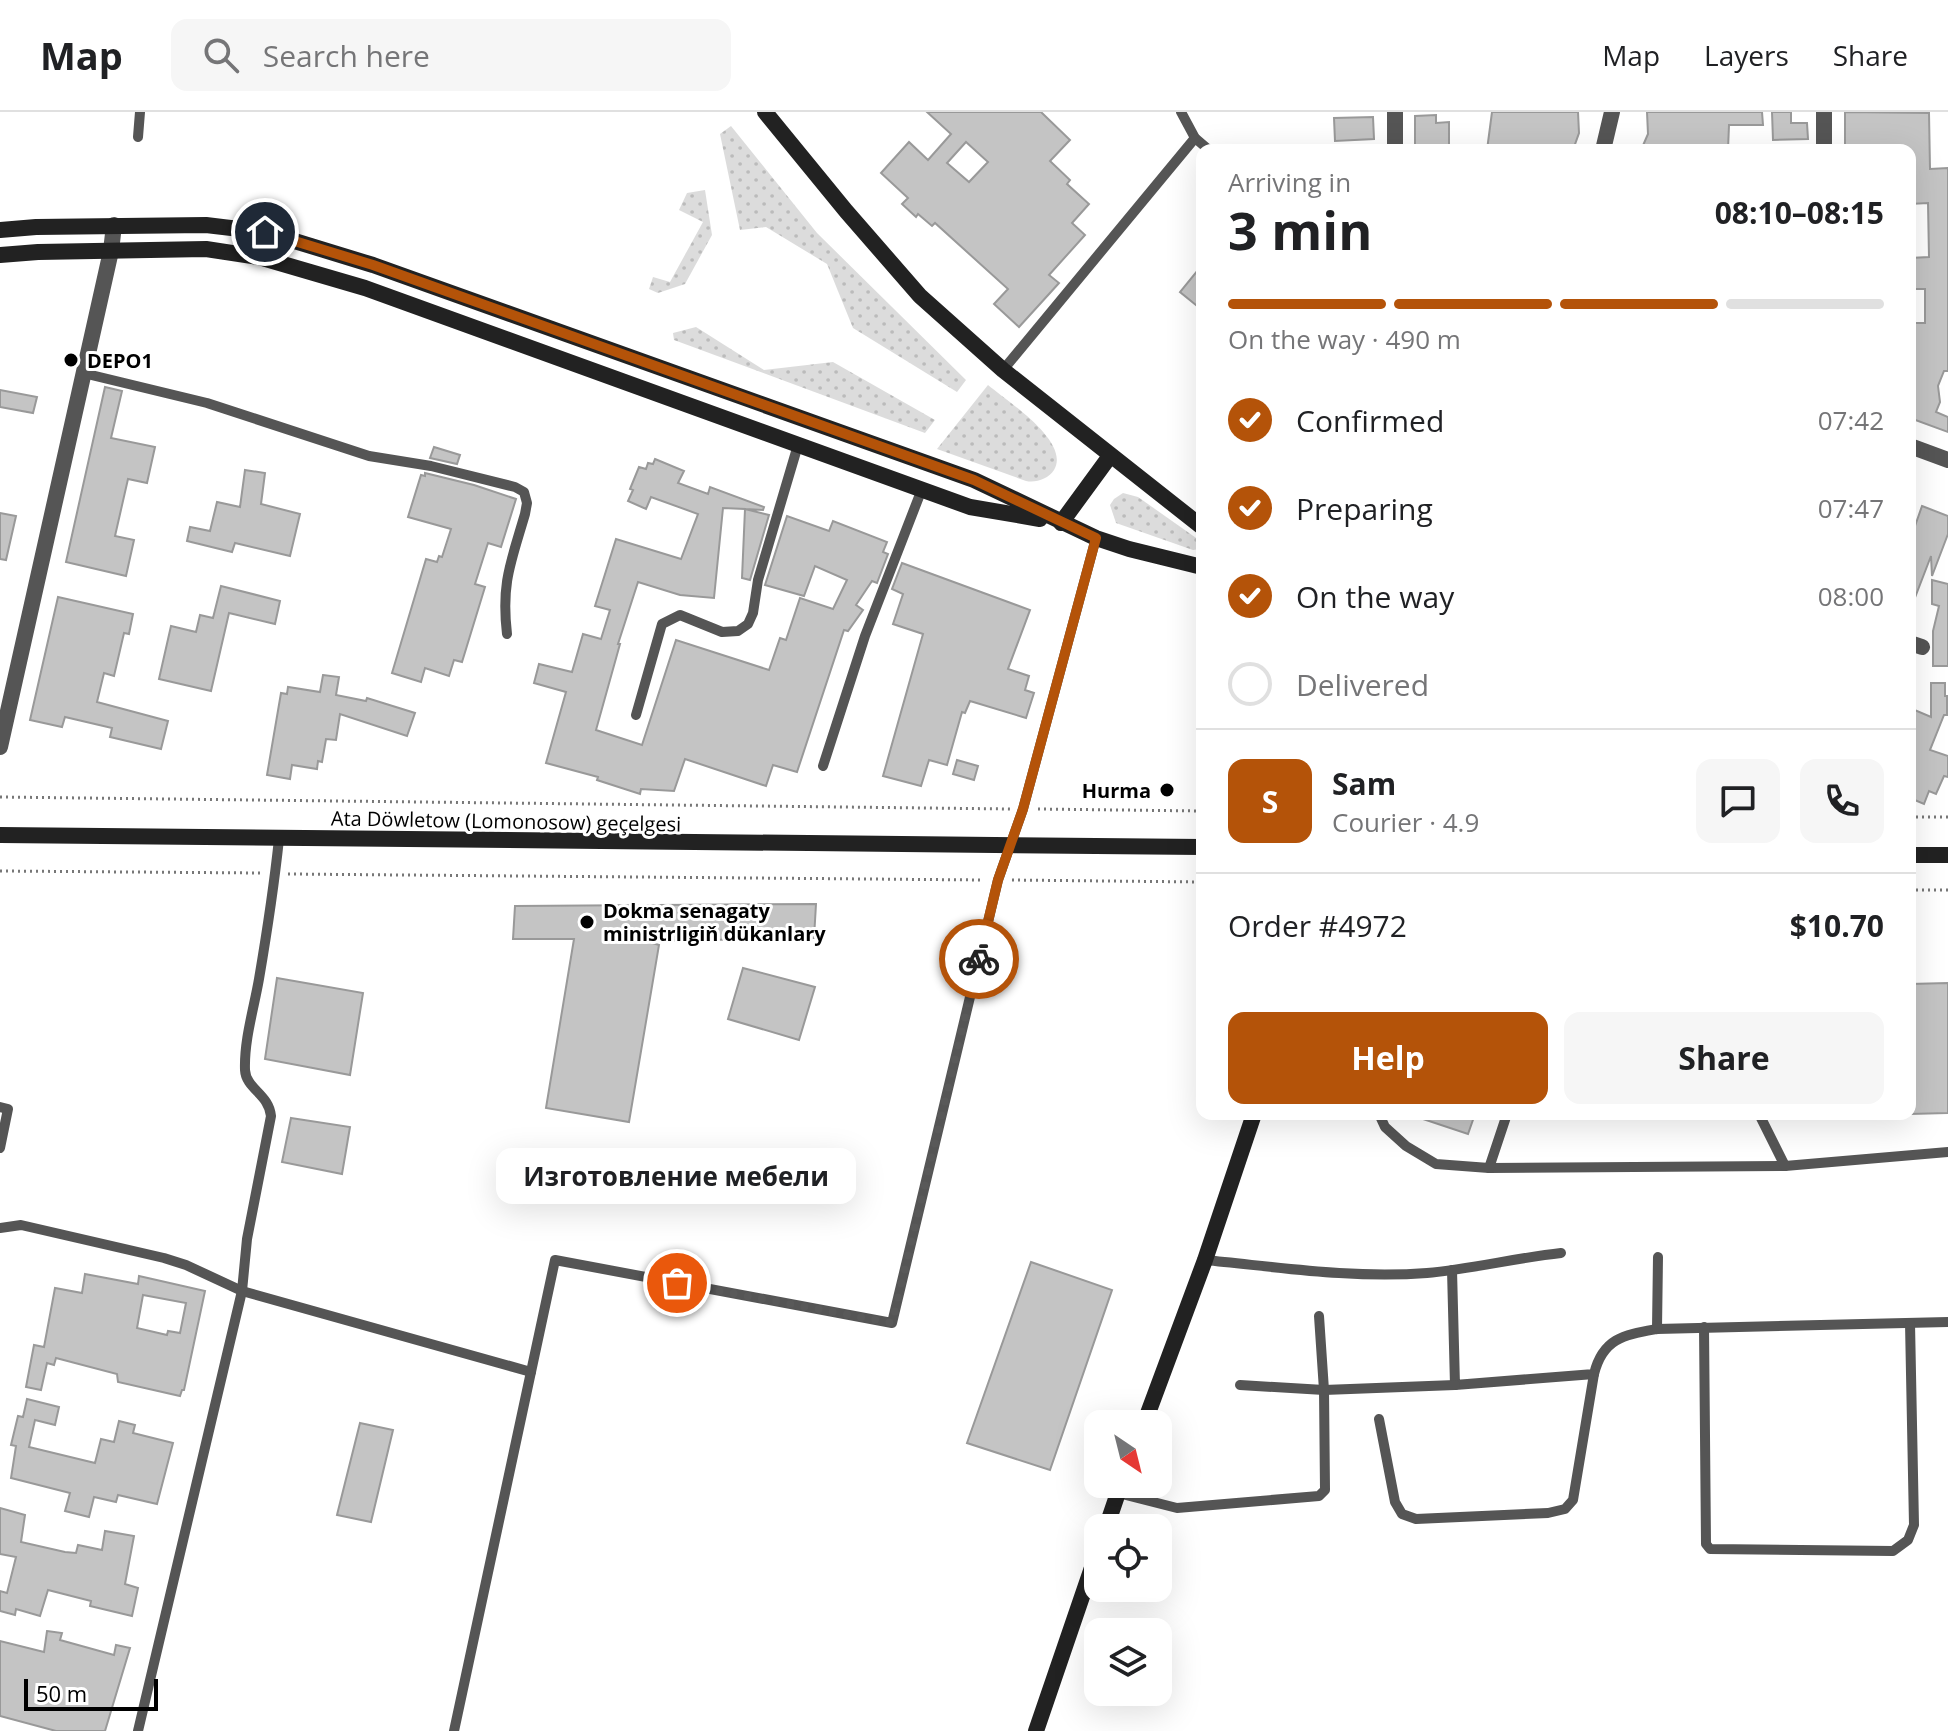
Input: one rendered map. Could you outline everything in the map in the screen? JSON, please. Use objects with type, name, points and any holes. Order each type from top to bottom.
[{"type":"street","points":[[765,112],[920,296],[1003,370],[1196,522]]},
{"type":"street","points":[[1395,112],[1395,144]]},
{"type":"street","points":[[1604,144],[1612,112]]},
{"type":"street","points":[[1824,112],[1824,144]]},
{"type":"street","points":[[0,745],[111,251],[114,225]]},
{"type":"street","points":[[0,230],[114,225],[236,227],[265,232],[373,265],[974,480],[1096,538],[1196,566]]},
{"type":"street","points":[[0,255],[206,249],[259,257],[365,288],[970,507],[1061,523]]},
{"type":"street","points":[[1916,448],[1948,460]]},
{"type":"street","points":[[1061,523],[1110,456]]},
{"type":"street","name":"Ata Döwletow (Lomonosow) geçelgesi","points":[[0,835],[1196,847]]},
{"type":"street","points":[[1916,855],[1948,855]]},
{"type":"street","points":[[1149,1410],[1205,1260],[1252,1120]]},
{"type":"street","points":[[1036,1731],[1084,1591]]},
{"type":"lane","points":[[138,137],[140,112]]},
{"type":"lane","points":[[1181,112],[1195,138],[1202,144]]},
{"type":"lane","points":[[1003,370],[1195,138]]},
{"type":"lane","points":[[83,373],[207,403],[369,456],[431,466],[524,492],[527,503],[525,514],[505,581],[507,634]]},
{"type":"lane","points":[[636,715],[662,624],[680,615],[722,632],[738,631],[748,624],[798,445]]},
{"type":"lane","points":[[823,766],[865,636],[922,489]]},
{"type":"lane","points":[[454,1731],[555,1260],[892,1323],[998,880],[1023,809],[1096,538]]},
{"type":"lane","points":[[138,1731],[242,1291],[247,1239],[271,1116],[270,1105],[248,1081],[245,1071],[279,839]]},
{"type":"lane","points":[[0,1107],[8,1109],[0,1148]]},
{"type":"lane","points":[[1382,1120],[1385,1127],[1406,1146],[1436,1164],[1489,1168],[1785,1166],[1948,1152]]},
{"type":"lane","points":[[1489,1168],[1505,1120]]},
{"type":"lane","points":[[1762,1120],[1785,1166]]},
{"type":"lane","points":[[0,1228],[21,1225],[164,1258],[242,1291],[531,1372]]},
{"type":"lane","points":[[1205,1260],[1351,1274],[1424,1273],[1561,1253]]},
{"type":"lane","points":[[1657,1329],[1658,1257]]},
{"type":"lane","points":[[1452,1270],[1455,1385]]},
{"type":"lane","points":[[1148,1498],[1177,1508],[1319,1496],[1325,1490],[1324,1390],[1319,1316]]},
{"type":"lane","points":[[1379,1419],[1395,1502],[1402,1514],[1416,1519],[1548,1513],[1565,1509],[1573,1500],[1598,1359],[1609,1345],[1625,1335],[1657,1329],[1704,1327],[1948,1322]]},
{"type":"lane","points":[[1704,1327],[1706,1544],[1710,1549],[1893,1551],[1908,1540],[1914,1525],[1910,1323]]},
{"type":"lane","points":[[1240,1385],[1324,1390],[1455,1385],[1594,1374]]},
{"type":"path","points":[[0,797],[1196,811]]},
{"type":"path","points":[[1916,817],[1948,817]]},
{"type":"path","points":[[0,871],[1196,882]]},
{"type":"path","points":[[1916,890],[1948,890]]},
{"type":"shaded area","points":[[731,126],[817,233],[966,380],[957,392],[853,328],[827,264],[766,227],[740,230],[720,134]]},
{"type":"shaded area","points":[[705,190],[712,235],[685,284],[658,293],[649,289],[653,277],[670,282],[703,222],[679,210],[687,193]]},
{"type":"shaded area","points":[[696,327],[764,370],[833,362],[935,420],[925,433],[674,340],[673,333]]},
{"type":"shaded area","points":[[988,385],[1034,423],[1054,447],[1057,459],[1054,470],[1045,478],[1026,481],[937,449]]},
{"type":"shaded area","points":[[1123,493],[1138,497],[1196,538],[1196,550],[1116,523],[1110,505]]},
{"type":"building","points":[[927,112],[1041,112],[1070,140],[1050,161],[1070,180],[1067,184],[1089,204],[1072,223],[1085,235],[1049,275],[1059,283],[1019,327],[994,304],[1008,289],[935,223],[932,226],[918,214],[916,217],[902,204],[908,198],[881,173],[909,142],[928,160],[951,134]],"holes":[[[966,142],[988,162],[969,182],[947,163]]]},
{"type":"building","points":[[1492,112],[1578,112],[1579,133],[1575,144],[1488,144]]},
{"type":"building","points":[[1647,112],[1762,112],[1763,125],[1729,125],[1728,144],[1644,144],[1648,134]]},
{"type":"building","points":[[1772,112],[1791,112],[1791,123],[1807,123],[1808,139],[1773,140]]},
{"type":"building","points":[[1845,112],[1929,113],[1930,169],[1948,168],[1948,371],[1944,371],[1938,386],[1940,402],[1936,412],[1948,417],[1948,432],[1916,420],[1916,323],[1925,323],[1925,289],[1916,289],[1916,258],[1929,257],[1928,203],[1916,204],[1916,144],[1845,144]]},
{"type":"building","points":[[1436,115],[1436,123],[1449,122],[1449,144],[1415,144],[1415,116]]},
{"type":"building","points":[[1373,117],[1374,139],[1335,141],[1334,118]]},
{"type":"building","points":[[1196,272],[1196,305],[1180,292]]},
{"type":"building","points":[[105,387],[122,391],[111,438],[155,447],[147,483],[128,479],[115,536],[134,540],[126,576],[66,562]]},
{"type":"building","points":[[0,390],[37,397],[33,413],[0,407]]},
{"type":"building","points":[[434,447],[460,455],[457,464],[430,458]]},
{"type":"building","points":[[655,459],[684,471],[678,483],[708,494],[710,487],[764,507],[763,510],[723,508],[714,598],[680,595],[638,582],[596,730],[642,745],[676,640],[769,670],[780,638],[786,640],[800,598],[833,609],[847,580],[815,566],[804,596],[765,585],[787,516],[829,531],[833,521],[887,542],[883,552],[888,554],[877,583],[872,581],[856,605],[863,610],[848,631],[844,630],[797,772],[773,765],[766,786],[685,759],[674,791],[641,789],[640,794],[597,780],[598,777],[546,763],[566,692],[534,683],[539,664],[572,672],[583,634],[601,639],[610,610],[595,606],[616,539],[681,559],[698,514],[651,497],[646,509],[628,501],[639,467],[646,469],[648,463],[653,464]]},
{"type":"building","points":[[245,470],[265,473],[261,504],[300,514],[290,556],[235,543],[232,552],[187,541],[190,527],[210,531],[217,502],[240,507]]},
{"type":"building","points":[[425,473],[516,499],[501,547],[488,543],[475,584],[485,587],[462,662],[454,660],[449,676],[425,668],[421,682],[392,673],[426,559],[437,562],[439,556],[442,557],[451,529],[408,517],[421,475],[425,476]]},
{"type":"building","points":[[1922,506],[1948,516],[1948,534],[1932,576],[1931,556],[1916,595],[1916,523]]},
{"type":"building","points":[[745,509],[769,515],[750,580],[742,578]]},
{"type":"building","points":[[0,513],[16,516],[6,560],[0,559]]},
{"type":"building","points":[[902,563],[1030,610],[1008,669],[1029,676],[1025,690],[1034,693],[1026,718],[970,701],[965,713],[962,712],[947,765],[929,760],[921,786],[883,776],[923,634],[893,624],[903,594],[892,589]]},
{"type":"building","points":[[1932,580],[1948,584],[1948,666],[1933,666],[1933,631],[1939,606],[1932,604]]},
{"type":"building","points":[[221,586],[280,601],[275,624],[229,613],[211,691],[159,679],[171,626],[196,632],[200,615],[213,618]]},
{"type":"building","points":[[58,597],[133,614],[129,634],[124,633],[114,676],[104,673],[97,702],[168,721],[161,749],[110,737],[112,728],[65,717],[62,727],[30,720]]},
{"type":"building","points":[[323,675],[339,677],[336,695],[366,701],[367,698],[415,713],[407,736],[340,714],[336,740],[326,739],[322,762],[318,761],[317,769],[292,765],[290,779],[267,775],[281,693],[287,694],[288,687],[320,692]]},
{"type":"building","points":[[1931,683],[1945,683],[1947,715],[1944,715],[1930,750],[1948,756],[1948,777],[1944,776],[1936,794],[1929,791],[1924,804],[1916,801],[1916,711],[1931,717]]},
{"type":"building","points":[[957,760],[978,766],[974,780],[953,774]]},
{"type":"building","points":[[816,904],[814,938],[646,941],[659,945],[629,1122],[546,1108],[574,939],[513,939],[515,906]]},
{"type":"building","points":[[743,968],[815,987],[799,1040],[728,1019]]},
{"type":"building","points":[[277,978],[363,993],[350,1075],[265,1059]]},
{"type":"building","points":[[1948,983],[1948,1113],[1916,1114],[1916,984]]},
{"type":"building","points":[[291,1118],[350,1127],[342,1174],[282,1162]]},
{"type":"building","points":[[1426,1120],[1473,1120],[1468,1134]]},
{"type":"building","points":[[1031,1262],[1112,1290],[1050,1470],[967,1443]]},
{"type":"building","points":[[85,1274],[138,1284],[139,1276],[205,1291],[184,1390],[180,1396],[118,1382],[117,1374],[56,1358],[54,1365],[47,1363],[41,1390],[26,1387],[34,1345],[44,1347],[55,1288],[82,1293]],"holes":[[[143,1295],[186,1303],[180,1333],[168,1331],[167,1335],[137,1328]]]},
{"type":"building","points":[[27,1399],[59,1407],[55,1425],[35,1420],[29,1447],[95,1463],[101,1439],[114,1442],[119,1421],[135,1425],[133,1433],[173,1443],[157,1504],[118,1495],[116,1502],[94,1497],[89,1517],[65,1511],[70,1493],[11,1478],[16,1446],[11,1445],[18,1416],[23,1417]]},
{"type":"building","points":[[360,1423],[393,1430],[371,1522],[337,1515]]},
{"type":"building","points":[[0,1508],[25,1515],[21,1542],[65,1552],[76,1553],[78,1545],[102,1550],[105,1531],[134,1536],[125,1584],[138,1588],[132,1616],[90,1606],[91,1601],[48,1590],[40,1616],[16,1609],[15,1615],[0,1611],[0,1591],[7,1593],[16,1557],[0,1554]]},
{"type":"building","points":[[47,1631],[62,1633],[60,1640],[114,1655],[116,1645],[130,1648],[105,1731],[56,1731],[0,1716],[0,1641],[44,1652]]},
{"type":"way so far","points":[[677,1283],[892,1323],[979,959]]},
{"type":"place","name":"DEPO1","points":[[71,360]]},
{"type":"place","name":"Hurma","points":[[1167,790]]},
{"type":"place","name":"Dokma senagaty ministrligiň dükanlary","points":[[587,922]]},
{"type":"place","name":"Изготовление мебели","points":[[677,1283]]},
{"type":"route","points":[[265,232],[373,265],[974,480],[1096,538],[1023,809],[998,880],[979,959]]}]
